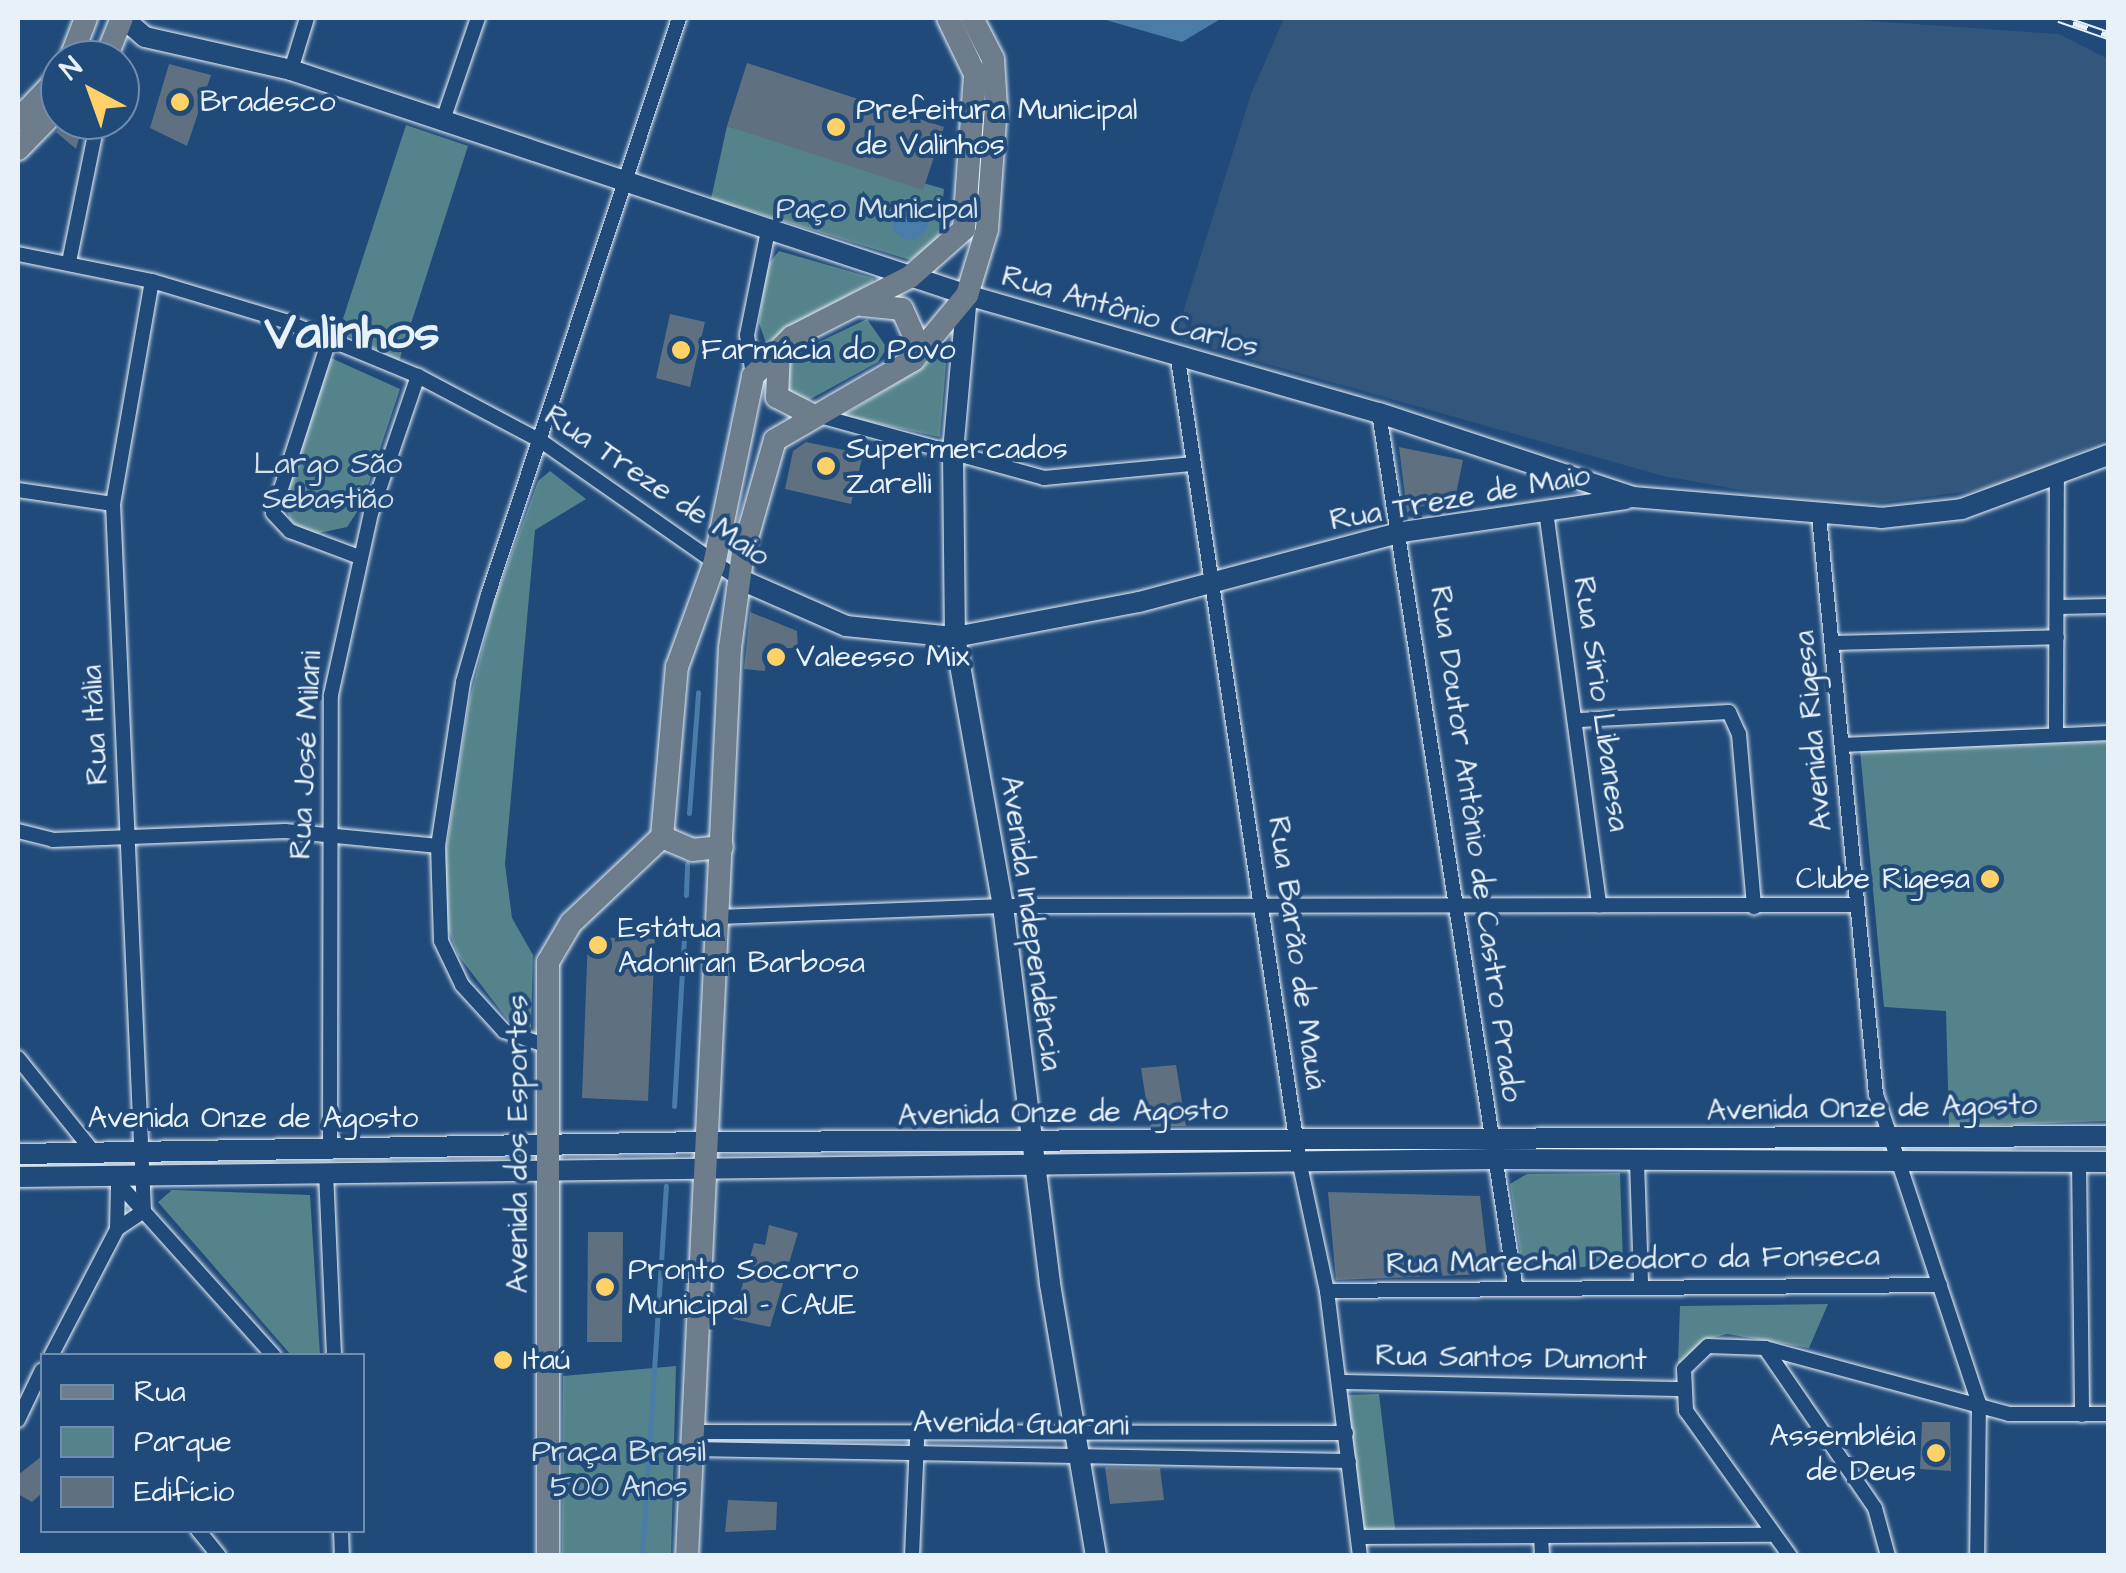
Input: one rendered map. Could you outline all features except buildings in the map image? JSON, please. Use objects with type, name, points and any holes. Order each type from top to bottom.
[{"type":"main road","name":"Rua Antônio Carlos","points":[[122,18],[146,37],[291,70],[442,123],[769,226],[968,296],[1178,359],[1379,413],[1632,498],[1819,516],[1962,510],[2057,478],[2108,455]]},
{"type":"main road","points":[[722,847],[692,850],[662,837],[677,667],[714,565],[754,376],[780,346],[910,277],[964,229],[970,200],[975,74],[948,18]]},
{"type":"main road","points":[[687,1556],[702,1166],[738,579],[766,461],[787,427],[913,360],[968,296],[986,228],[996,108],[993,58],[972,18]]},
{"type":"main road","points":[[140,40],[146,37]]},
{"type":"main road","points":[[18,120],[40,97]]},
{"type":"main road","points":[[18,149],[40,126]]},
{"type":"main road","name":"Avenida Independência","points":[[968,296],[953,452],[956,637],[1002,906],[1034,1167],[1096,1556]]},
{"type":"main road","points":[[856,305],[902,309],[916,340],[913,360]]},
{"type":"main road","points":[[780,346],[772,376],[777,397],[811,414]]},
{"type":"main road","points":[[1538,512],[1551,495],[1547,470]]},
{"type":"main road","name":"Rua Treze de Maio","points":[[738,579],[846,626],[956,637],[1214,581],[1403,532],[1632,498]]},
{"type":"main road","name":"Avenida dos Esportes","points":[[548,1556],[547,978],[558,940],[662,837]]},
{"type":"main road","name":"Avenida Onze de Agosto","points":[[18,1154],[90,1148],[330,1149],[702,1166],[1300,1165],[1493,1152],[1889,1136],[2108,1136]]},
{"type":"main road","name":"Avenida Onze de Agosto","points":[[18,1176],[113,1178],[142,1170],[326,1172],[704,1142],[1031,1144],[1297,1140],[1637,1161],[2108,1162]]},
{"type":"street","points":[[291,70],[307,18]]},
{"type":"street","points":[[442,123],[478,18]]},
{"type":"street","points":[[550,1047],[504,1031],[462,985],[440,941],[438,846],[464,682],[678,18]]},
{"type":"street","points":[[68,262],[94,140]]},
{"type":"street","points":[[754,376],[747,335],[769,226]]},
{"type":"street","name":"Rua Treze de Maio","points":[[18,254],[152,281],[330,337],[418,376],[541,441],[738,579]]},
{"type":"street","name":"Rua Itália","points":[[144,1211],[113,504],[152,281]]},
{"type":"street","points":[[330,337],[273,514],[290,531],[359,556]]},
{"type":"street","name":"Rua Barão de Mauá","points":[[1178,359],[1300,1165],[1327,1292],[1360,1556]]},
{"type":"street","name":"Rua José Milani","points":[[330,1149],[327,834],[331,695],[359,556],[418,376]]},
{"type":"street","name":"Rua Doutor Antônio de Castro Prado","points":[[1379,413],[1403,532],[1462,906],[1514,1284]]},
{"type":"street","points":[[811,414],[1075,481],[1193,464]]},
{"type":"street","points":[[2056,733],[2057,478]]},
{"type":"street","points":[[18,490],[113,504]]},
{"type":"street","name":"Rua Sírio Libanesa","points":[[1538,512],[1580,720],[1599,905]]},
{"type":"street","name":"Avenida Rigesa","points":[[1819,516],[1876,1094],[1978,1403],[1977,1556]]},
{"type":"street","points":[[2059,607],[2108,606]]},
{"type":"street","points":[[1833,644],[2058,637]]},
{"type":"street","points":[[1580,720],[1729,712],[1740,734],[1754,907]]},
{"type":"street","points":[[1843,745],[2108,733]]},
{"type":"street","points":[[18,831],[53,840],[327,834],[438,846]]},
{"type":"street","points":[[718,917],[1002,906],[1263,910],[1857,906]]},
{"type":"street","points":[[18,1058],[90,1148]]},
{"type":"street","points":[[1637,1161],[1641,1284]]},
{"type":"street","points":[[2079,1162],[2082,1414]]},
{"type":"street","points":[[326,1172],[334,1353]]},
{"type":"street","points":[[113,1178],[271,1353]]},
{"type":"street","points":[[113,1178],[117,1229]]},
{"type":"street","points":[[53,1353],[117,1229],[144,1211]]},
{"type":"street","name":"Rua Marechal Deodoro da Fonseca","points":[[1327,1292],[1514,1284],[1940,1285]]},
{"type":"street","points":[[1790,1556],[1686,1411],[1680,1389],[1684,1370],[1708,1346],[1765,1348],[2009,1414],[2108,1414]]},
{"type":"street","points":[[1765,1348],[1876,1508],[1888,1556]]},
{"type":"street","points":[[18,1420],[40,1374]]},
{"type":"street","name":"Rua Santos Dumont","points":[[1340,1382],[1680,1389]]},
{"type":"street","name":"Avenida Guarani","points":[[692,1440],[1079,1442],[1346,1433]]},
{"type":"street","points":[[912,1556],[917,1441]]},
{"type":"street","name":"Avenida Guarani","points":[[1079,1442],[1349,1461]]},
{"type":"street","points":[[201,1533],[220,1556]]},
{"type":"street","points":[[1358,1537],[1773,1535]]},
{"type":"street","points":[[1541,1536],[1542,1556]]},
{"type":"shaded area","points":[[1099,18],[1222,18],[1182,42]]},
{"type":"shaded area","points":[[1284,18],[1828,18],[2059,34],[2108,59],[2108,438],[2007,486],[1842,508],[1663,476],[1175,338],[1251,94]]},
{"type":"shaded area","points":[[910,204],[923,209],[928,222],[923,235],[910,240],[897,235],[892,222],[897,209]]},
{"type":"green space","name":"Largo São Sebastião","points":[[406,125],[468,146],[399,361],[339,331]]},
{"type":"green space","name":"Paço Municipal","points":[[727,126],[944,189],[938,241],[910,260],[711,199]]},
{"type":"green space","points":[[779,251],[874,281],[766,343],[759,323],[766,267]]},
{"type":"green space","points":[[867,319],[887,348],[878,362],[805,402],[789,392],[784,372],[792,355]]},
{"type":"green space","points":[[948,341],[940,437],[842,416],[923,367]]},
{"type":"green space","name":"Largo São Sebastião","points":[[331,358],[400,389],[361,506],[347,527],[310,535],[290,520],[282,494]]},
{"type":"green space","points":[[550,471],[586,499],[535,530],[505,864],[512,918],[533,955],[531,1027],[514,1028],[458,955],[447,927],[444,864],[469,702],[495,599],[538,481]]},
{"type":"green space","name":"Clube Rigesa","points":[[2108,741],[2108,1121],[1949,1127],[1946,1011],[1884,1007],[1860,750]]},
{"type":"green space","points":[[1620,1173],[1623,1263],[1531,1272],[1522,1265],[1510,1184],[1527,1174]]},
{"type":"green space","points":[[172,1190],[310,1195],[320,1353],[289,1353],[158,1202]]},
{"type":"green space","points":[[1828,1304],[1809,1348],[1727,1334],[1704,1340],[1678,1364],[1680,1306]]},
{"type":"green space","name":"Praça Brasil 500 Anos","points":[[676,1366],[671,1555],[562,1555],[563,1376]]},
{"type":"green space","points":[[1379,1394],[1396,1536],[1362,1536],[1346,1395]]},
{"type":"waterway","points":[[689,813],[698,692]]},
{"type":"waterway","points":[[686,895],[687,864]]},
{"type":"waterway","points":[[674,1106],[684,939]]},
{"type":"waterway","points":[[642,1556],[666,1186]]},
{"type":"railway","points":[[2059,18],[2108,35]]},
{"type":"place","name":"Bradesco","points":[[180,102]]},
{"type":"place","name":"Prefeitura Municipal de Valinhos","points":[[836,127]]},
{"type":"place","name":"Farmácia do Povo","points":[[681,350]]},
{"type":"place","name":"Supermercados Zarelli","points":[[826,466]]},
{"type":"place","name":"Valeesso Mix","points":[[776,657]]},
{"type":"place","name":"Clube Rigesa","points":[[1990,879]]},
{"type":"place","name":"Estátua Adoniran Barbosa","points":[[598,945]]},
{"type":"place","name":"Pronto Socorro Municipal - CAUE","points":[[605,1287]]},
{"type":"place","name":"Itaú","points":[[503,1360]]},
{"type":"place","name":"Assembléia de Deus","points":[[1936,1453]]},
{"type":"district","name":"Valinhos","points":[[352,334]]}]
